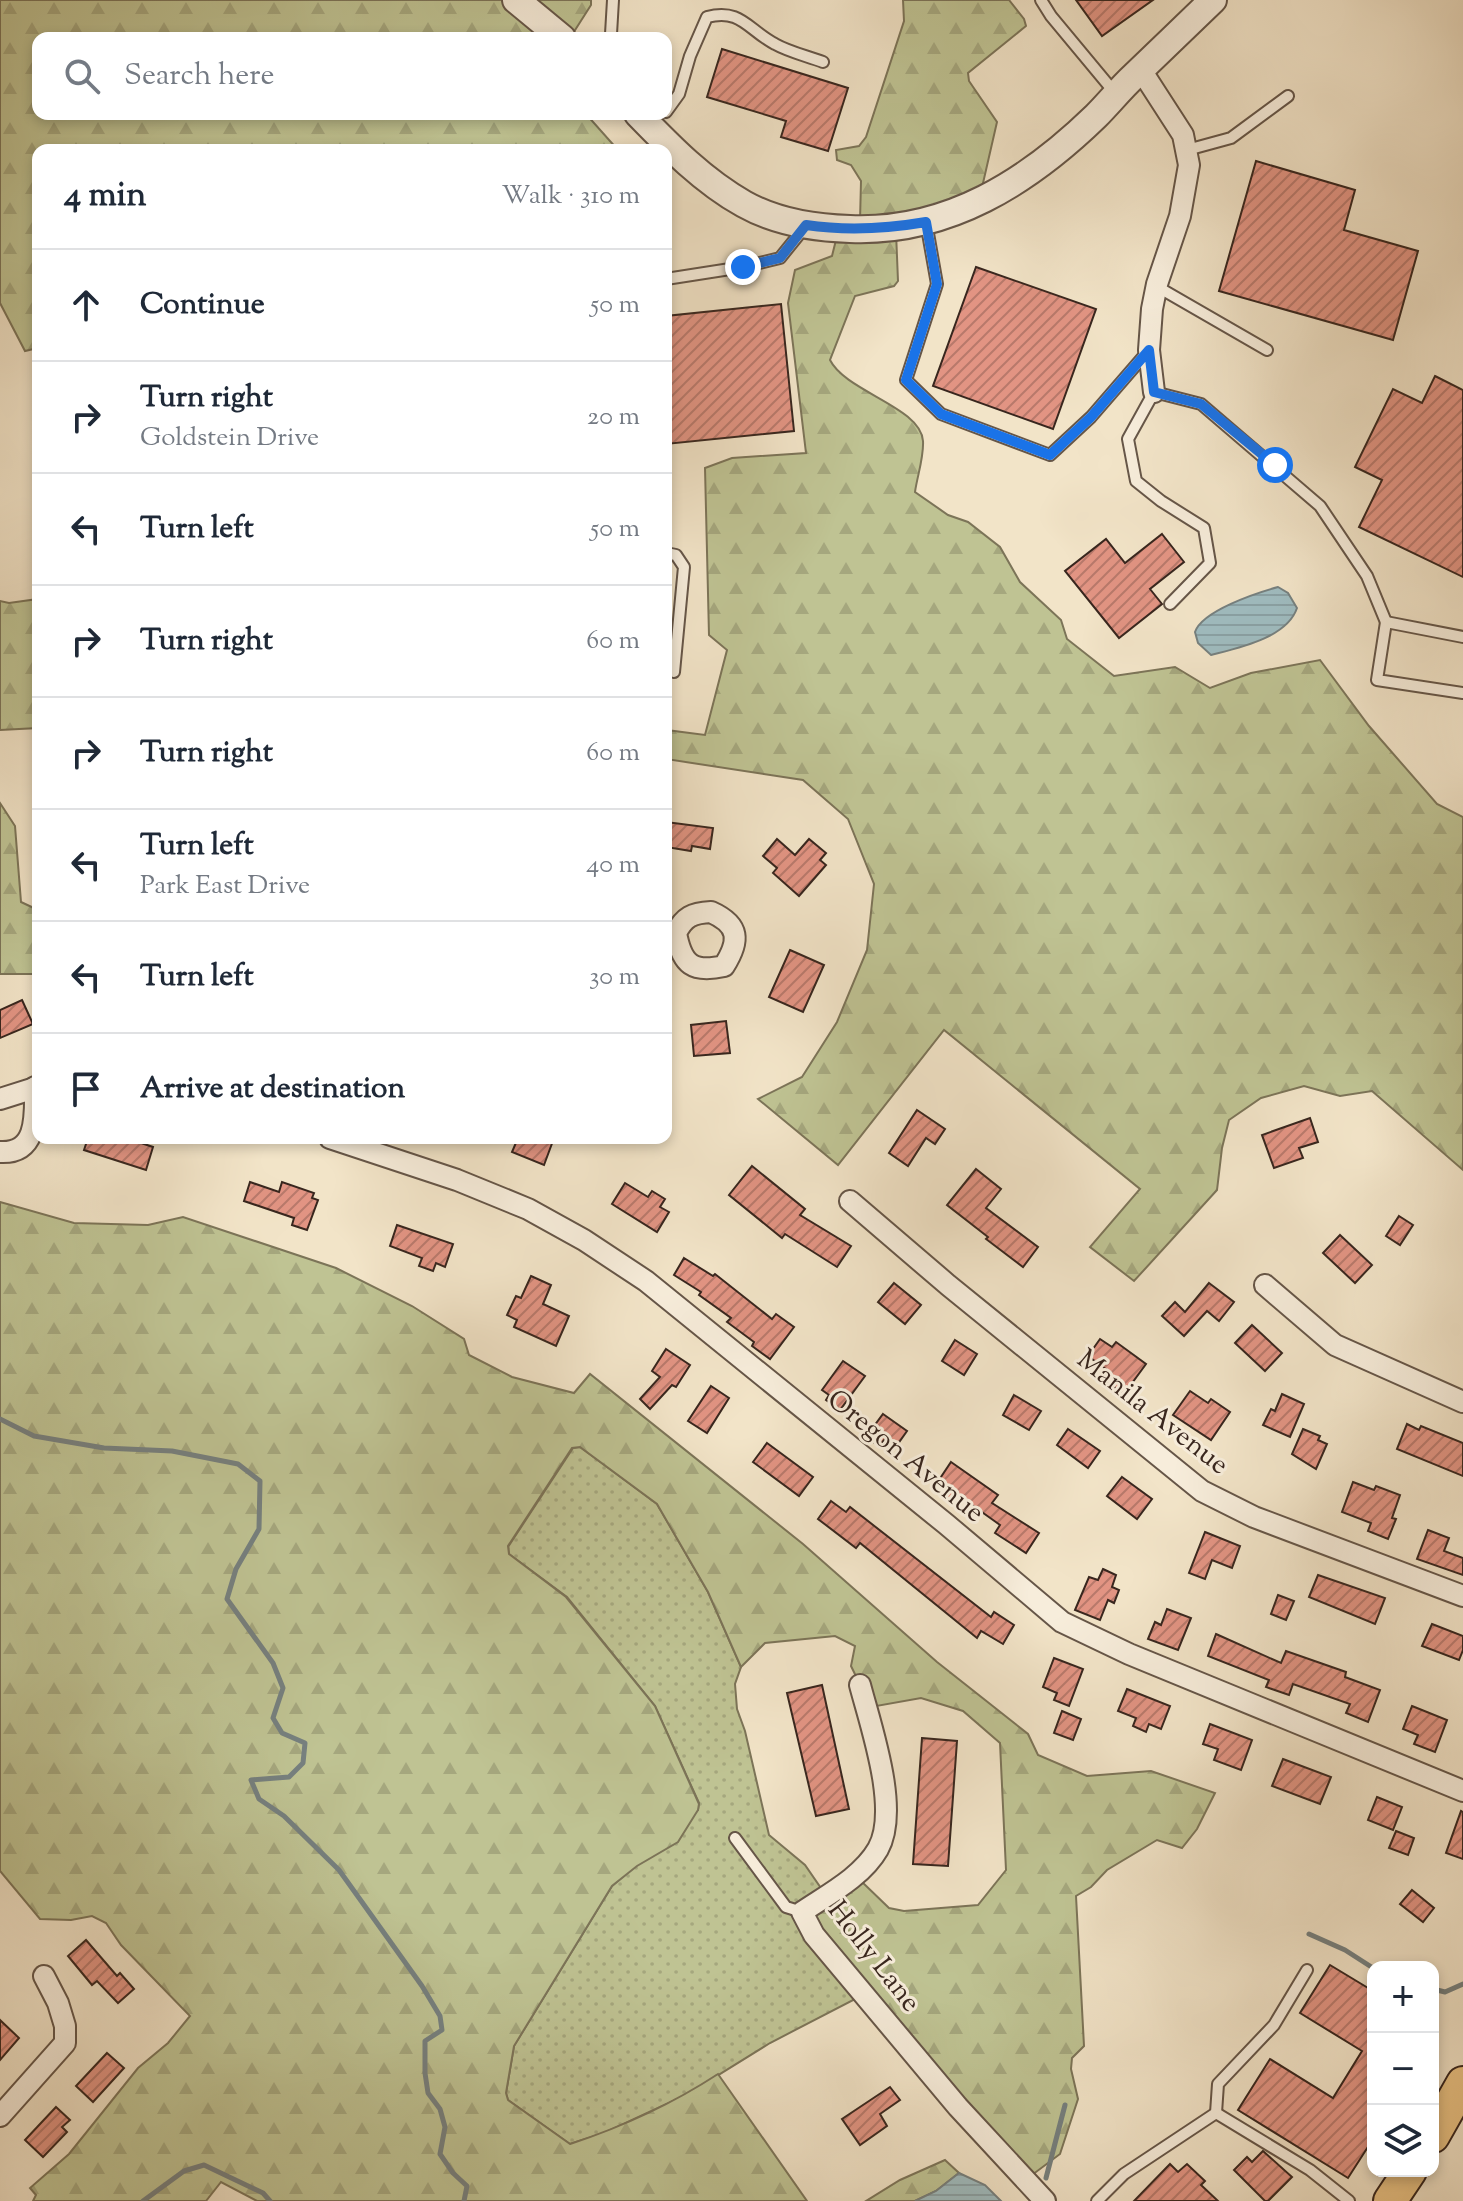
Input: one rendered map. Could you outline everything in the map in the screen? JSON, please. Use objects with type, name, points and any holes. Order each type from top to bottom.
[{"type":"main road","points":[[1439,2125],[1463,2083]]},
{"type":"main road","points":[[1390,2201],[1406,2177]]},
{"type":"street","points":[[516,0],[555,32]]},
{"type":"street","points":[[660,128],[705,177],[765,214],[806,225],[860,230],[926,222],[958,213],[1023,175],[1075,134],[1213,0]]},
{"type":"street","points":[[1141,70],[1183,135],[1189,165],[1185,199],[1156,286],[1149,350],[1154,392]]},
{"type":"street","points":[[0,1099],[32,1088]]},
{"type":"street","points":[[0,1152],[21,1146],[32,1134]]},
{"type":"street","name":"Oregon Avenue","points":[[348,1144],[457,1180],[528,1209],[584,1240],[646,1281],[1062,1622],[1129,1654],[1463,1791]]},
{"type":"street","name":"Manila Avenue","points":[[850,1201],[948,1285],[1202,1491],[1254,1517],[1463,1596]]},
{"type":"street","points":[[1265,1285],[1335,1345],[1463,1402]]},
{"type":"street","name":"Holly Lane","points":[[860,1685],[887,1806],[886,1829],[877,1851],[854,1876],[802,1912],[814,1935],[958,2107],[1045,2201]]},
{"type":"street","points":[[0,2116],[65,2043],[65,2026],[58,2003],[44,1976]]},
{"type":"lane","points":[[611,32],[613,0]]},
{"type":"lane","points":[[1041,0],[1116,94]]},
{"type":"lane","points":[[672,107],[707,17],[724,13],[739,19],[775,45],[823,62]]},
{"type":"lane","points":[[1187,150],[1231,138],[1288,96]]},
{"type":"lane","points":[[926,222],[937,284],[906,380],[941,414],[1050,455],[1091,417],[1149,350]]},
{"type":"lane","points":[[672,278],[780,258],[806,225]]},
{"type":"lane","points":[[1156,286],[1267,350]]},
{"type":"lane","points":[[1170,604],[1210,563],[1204,528],[1136,481],[1128,439],[1154,392],[1201,404],[1320,506],[1367,576],[1386,622],[1377,680],[1463,693]]},
{"type":"lane","points":[[672,554],[684,567],[674,672]]},
{"type":"lane","points":[[1386,622],[1463,637]]},
{"type":"lane","points":[[735,1838],[786,1907],[802,1912]]},
{"type":"lane","points":[[1216,2113],[1218,2084],[1274,2025],[1307,1970]]},
{"type":"lane","points":[[1097,2201],[1124,2174],[1216,2113]]},
{"type":"lane","points":[[1216,2113],[1310,2170],[1349,2201]]},
{"type":"green space","points":[[0,0],[591,0],[574,32],[32,32],[32,120],[591,120],[613,144],[32,144],[32,349],[25,351],[0,303]]},
{"type":"green space","points":[[903,0],[1009,0],[1026,26],[968,73],[969,81],[997,122],[978,205],[896,232],[898,281],[894,286],[855,296],[830,360],[851,381],[910,418],[919,429],[923,447],[915,492],[948,515],[968,522],[1000,547],[1020,582],[1061,620],[1067,639],[1114,676],[1175,667],[1210,688],[1251,673],[1320,660],[1369,726],[1437,804],[1463,817],[1463,1170],[1372,1091],[1340,1096],[1304,1086],[1261,1098],[1229,1120],[1217,1190],[1134,1281],[1090,1247],[1140,1189],[944,1030],[838,1165],[758,1099],[802,1077],[837,1022],[867,950],[874,884],[848,819],[803,780],[672,760],[672,731],[705,735],[727,650],[709,635],[705,468],[732,458],[806,453],[788,303],[795,270],[832,256],[838,232],[860,221],[861,181],[851,165],[837,160],[836,150],[859,146],[866,137],[904,21]]},
{"type":"green space","points":[[32,600],[32,728],[0,730],[0,601]]},
{"type":"green space","points":[[0,803],[15,826],[21,902],[32,907],[32,974],[0,974]]},
{"type":"green space","points":[[0,1202],[74,1223],[148,1225],[183,1217],[336,1268],[412,1306],[464,1339],[469,1355],[512,1377],[574,1393],[590,1374],[803,1544],[937,1662],[1028,1734],[1038,1755],[1087,1776],[1151,1771],[1215,1793],[1197,1829],[1182,1848],[1157,1840],[1107,1870],[1091,1887],[1076,1896],[1084,2046],[1072,2058],[1071,2069],[1078,2099],[1060,2154],[1024,2181],[805,1915],[859,1879],[889,1908],[904,1911],[978,1905],[1006,1870],[1000,1743],[963,1711],[921,1698],[871,1707],[851,1666],[855,1646],[835,1636],[765,1643],[741,1667],[708,1592],[657,1504],[580,1447],[572,1448],[508,1546],[509,1554],[566,1597],[655,1706],[699,1804],[678,1842],[637,1866],[612,1886],[514,2046],[506,2093],[508,2100],[570,2144],[646,2114],[718,2074],[807,2201],[257,2201],[221,2182],[206,2201],[33,2201],[36,2195],[30,2188],[69,2154],[138,2068],[168,2043],[190,2016],[121,1945],[106,1923],[92,1916],[71,1920],[40,1919],[0,1871]]},
{"type":"green space","points":[[580,1447],[657,1504],[708,1592],[741,1667],[735,1684],[737,1709],[769,1835],[805,1865],[825,1894],[861,1996],[770,2043],[686,2095],[604,2133],[570,2144],[508,2100],[506,2093],[514,2046],[612,1886],[698,1810],[699,1803],[655,1706],[567,1597],[509,1554],[508,1547],[573,1448]]},
{"type":"green space","points":[[945,2160],[959,2173],[936,2191],[915,2201],[866,2201],[900,2180]]},
{"type":"water","points":[[1278,587],[1288,593],[1297,608],[1292,618],[1273,634],[1211,655],[1198,643],[1195,632],[1208,617],[1231,604]]},
{"type":"water","points":[[959,2173],[985,2185],[1001,2201],[915,2201],[936,2191]]},
{"type":"building","points":[[1076,0],[1153,0],[1102,36]]},
{"type":"building","points":[[722,49],[848,88],[828,151],[781,137],[786,121],[707,97]]},
{"type":"building","points":[[1256,161],[1355,190],[1344,230],[1418,251],[1393,340],[1219,291]]},
{"type":"building","points":[[976,267],[1096,309],[1053,429],[933,386]]},
{"type":"building","points":[[781,304],[794,431],[672,443],[672,315]]},
{"type":"building","points":[[1435,376],[1463,390],[1463,577],[1359,527],[1382,480],[1355,467],[1393,389],[1422,403]]},
{"type":"building","points":[[1162,534],[1184,562],[1150,589],[1162,604],[1119,638],[1065,571],[1106,539],[1125,563]]},
{"type":"building","points":[[672,823],[713,828],[710,849],[692,846],[691,851],[672,848]]},
{"type":"building","points":[[777,839],[795,855],[809,839],[826,853],[820,860],[826,865],[799,896],[773,873],[777,868],[763,856]]},
{"type":"building","points":[[790,950],[824,965],[803,1012],[769,997]]},
{"type":"building","points":[[22,1000],[32,1024],[0,1038],[0,1010]]},
{"type":"building","points":[[726,1021],[730,1053],[694,1056],[691,1025]]},
{"type":"building","points":[[917,1110],[945,1129],[935,1144],[926,1138],[908,1166],[889,1153]]},
{"type":"building","points":[[1310,1118],[1318,1142],[1299,1148],[1303,1158],[1274,1168],[1262,1135]]},
{"type":"building","points":[[86,1144],[144,1144],[153,1147],[146,1170],[84,1150]]},
{"type":"building","points":[[515,1144],[552,1144],[544,1165],[512,1152]]},
{"type":"building","points":[[752,1166],[805,1209],[800,1215],[851,1246],[837,1267],[785,1234],[782,1238],[729,1195]]},
{"type":"building","points":[[976,1169],[1001,1189],[986,1208],[1038,1247],[1023,1267],[947,1205]]},
{"type":"building","points":[[250,1182],[279,1192],[282,1182],[314,1193],[312,1198],[318,1200],[307,1230],[292,1225],[294,1218],[244,1201]]},
{"type":"building","points":[[625,1183],[648,1197],[652,1191],[665,1199],[660,1207],[669,1212],[657,1232],[612,1204]]},
{"type":"building","points":[[1399,1216],[1413,1225],[1400,1245],[1386,1236]]},
{"type":"building","points":[[397,1225],[453,1244],[445,1267],[436,1263],[433,1271],[419,1266],[422,1258],[390,1246]]},
{"type":"building","points":[[1340,1235],[1372,1265],[1355,1283],[1323,1253]]},
{"type":"building","points":[[684,1258],[713,1276],[715,1274],[772,1319],[776,1314],[794,1327],[770,1359],[752,1346],[754,1342],[727,1322],[731,1318],[699,1295],[701,1292],[674,1275]]},
{"type":"building","points":[[531,1276],[551,1285],[543,1304],[569,1316],[556,1346],[514,1327],[517,1320],[507,1315],[516,1296],[521,1298]]},
{"type":"building","points":[[894,1283],[921,1305],[905,1324],[878,1302]]},
{"type":"building","points":[[1209,1283],[1234,1302],[1219,1321],[1207,1311],[1184,1336],[1162,1316],[1175,1302],[1185,1312]]},
{"type":"building","points":[[1252,1325],[1282,1353],[1265,1371],[1235,1343]]},
{"type":"building","points":[[1100,1339],[1112,1347],[1116,1342],[1146,1364],[1124,1394],[1106,1381],[1111,1373],[1088,1356]]},
{"type":"building","points":[[955,1340],[977,1354],[964,1375],[942,1361]]},
{"type":"building","points":[[666,1349],[690,1365],[676,1387],[672,1385],[650,1409],[640,1399],[660,1377],[652,1371]]},
{"type":"building","points":[[843,1361],[865,1376],[840,1410],[826,1400],[829,1395],[822,1390]]},
{"type":"building","points":[[711,1386],[729,1398],[707,1433],[688,1421]]},
{"type":"building","points":[[1190,1391],[1208,1403],[1211,1399],[1230,1412],[1211,1440],[1173,1415]]},
{"type":"building","points":[[1282,1394],[1304,1404],[1290,1437],[1263,1425],[1271,1409],[1275,1411]]},
{"type":"building","points":[[1014,1395],[1041,1411],[1029,1430],[1003,1415]]},
{"type":"building","points":[[883,1414],[907,1431],[895,1448],[884,1440],[879,1446],[866,1437]]},
{"type":"building","points":[[1407,1424],[1419,1430],[1421,1426],[1463,1443],[1463,1476],[1397,1449]]},
{"type":"building","points":[[1068,1429],[1100,1451],[1088,1468],[1057,1445]]},
{"type":"building","points":[[1303,1429],[1320,1436],[1318,1440],[1327,1444],[1316,1469],[1292,1454]]},
{"type":"building","points":[[767,1443],[813,1477],[799,1496],[753,1462]]},
{"type":"building","points":[[951,1462],[998,1495],[992,1503],[1039,1533],[1026,1553],[995,1533],[1000,1525],[958,1495],[952,1502],[933,1489]]},
{"type":"building","points":[[1122,1477],[1152,1499],[1137,1519],[1107,1496]]},
{"type":"building","points":[[1353,1482],[1400,1495],[1392,1518],[1396,1519],[1388,1539],[1368,1531],[1371,1523],[1342,1512]]},
{"type":"building","points":[[831,1501],[846,1512],[850,1507],[991,1617],[994,1612],[1014,1625],[1003,1644],[981,1631],[977,1638],[860,1543],[856,1548],[818,1519]]},
{"type":"building","points":[[1428,1530],[1449,1538],[1444,1551],[1463,1558],[1463,1575],[1417,1559]]},
{"type":"building","points":[[1205,1532],[1240,1546],[1232,1568],[1212,1560],[1205,1579],[1189,1573]]},
{"type":"building","points":[[1103,1569],[1116,1575],[1112,1587],[1119,1590],[1114,1603],[1108,1600],[1100,1620],[1075,1610],[1089,1577],[1098,1580]]},
{"type":"building","points":[[1318,1575],[1385,1598],[1375,1624],[1309,1597]]},
{"type":"building","points":[[1278,1595],[1294,1601],[1286,1620],[1271,1614]]},
{"type":"building","points":[[1167,1609],[1191,1618],[1178,1650],[1148,1639],[1155,1622],[1161,1625]]},
{"type":"building","points":[[1432,1624],[1463,1636],[1459,1660],[1422,1646]]},
{"type":"building","points":[[1216,1634],[1281,1663],[1286,1651],[1346,1672],[1345,1677],[1380,1690],[1368,1722],[1346,1713],[1350,1704],[1293,1684],[1289,1695],[1266,1687],[1269,1680],[1208,1656]]},
{"type":"building","points":[[1054,1658],[1083,1669],[1069,1706],[1054,1700],[1057,1693],[1043,1687]]},
{"type":"building","points":[[822,1685],[849,1809],[816,1816],[787,1693]]},
{"type":"building","points":[[1127,1689],[1170,1706],[1161,1729],[1149,1724],[1146,1732],[1133,1726],[1136,1718],[1118,1711]]},
{"type":"building","points":[[1412,1706],[1447,1720],[1435,1752],[1414,1744],[1418,1735],[1403,1729]]},
{"type":"building","points":[[1062,1711],[1081,1719],[1073,1740],[1054,1733]]},
{"type":"building","points":[[1210,1724],[1252,1740],[1241,1770],[1214,1760],[1218,1749],[1203,1744]]},
{"type":"building","points":[[922,1738],[957,1741],[948,1866],[913,1864]]},
{"type":"building","points":[[1283,1759],[1331,1777],[1320,1804],[1272,1786]]},
{"type":"building","points":[[1377,1797],[1402,1807],[1393,1830],[1368,1820]]},
{"type":"building","points":[[1463,1812],[1463,1859],[1446,1853]]},
{"type":"building","points":[[1396,1831],[1414,1838],[1408,1855],[1389,1848]]},
{"type":"building","points":[[1412,1890],[1434,1908],[1423,1922],[1400,1904]]},
{"type":"building","points":[[86,1940],[117,1976],[120,1973],[134,1989],[118,2003],[97,1981],[92,1985],[68,1956]]},
{"type":"building","points":[[1330,1965],[1367,1987],[1367,2148],[1348,2178],[1238,2110],[1270,2059],[1333,2098],[1362,2051],[1300,2013]]},
{"type":"building","points":[[0,2020],[19,2038],[0,2060]]},
{"type":"building","points":[[107,2053],[124,2068],[93,2102],[76,2086]]},
{"type":"building","points":[[890,2087],[900,2100],[880,2114],[887,2126],[860,2145],[842,2119]]},
{"type":"building","points":[[56,2107],[70,2120],[62,2127],[67,2132],[43,2157],[25,2140]]},
{"type":"building","points":[[1263,2151],[1292,2177],[1268,2201],[1234,2170],[1247,2157],[1252,2162]]},
{"type":"building","points":[[1170,2164],[1178,2172],[1187,2164],[1205,2181],[1201,2185],[1218,2201],[1134,2201]]},
{"type":"waterway","points":[[0,1419],[34,1436],[104,1448],[172,1451],[238,1464],[260,1481],[259,1529],[236,1569],[227,1599],[273,1663],[283,1688],[273,1718],[282,1733],[305,1743],[303,1763],[289,1777],[251,1780],[259,1799],[284,1816],[339,1870],[440,2016],[442,2030],[425,2041],[425,2073],[428,2093],[440,2109],[445,2127],[440,2154],[467,2186],[464,2201]]},
{"type":"waterway","points":[[1309,1934],[1345,1950],[1367,1964]]},
{"type":"waterway","points":[[1439,1990],[1445,1992],[1463,1984]]},
{"type":"waterway","points":[[1046,2178],[1065,2105]]},
{"type":"waterway","points":[[143,2201],[184,2171],[204,2165],[263,2193],[270,2201]]},
{"type":"route","points":[[743,267],[780,258],[806,225],[860,230],[926,222],[937,284],[906,380],[941,414],[1050,455],[1091,417],[1149,350],[1154,392],[1201,404],[1275,465]]}]
